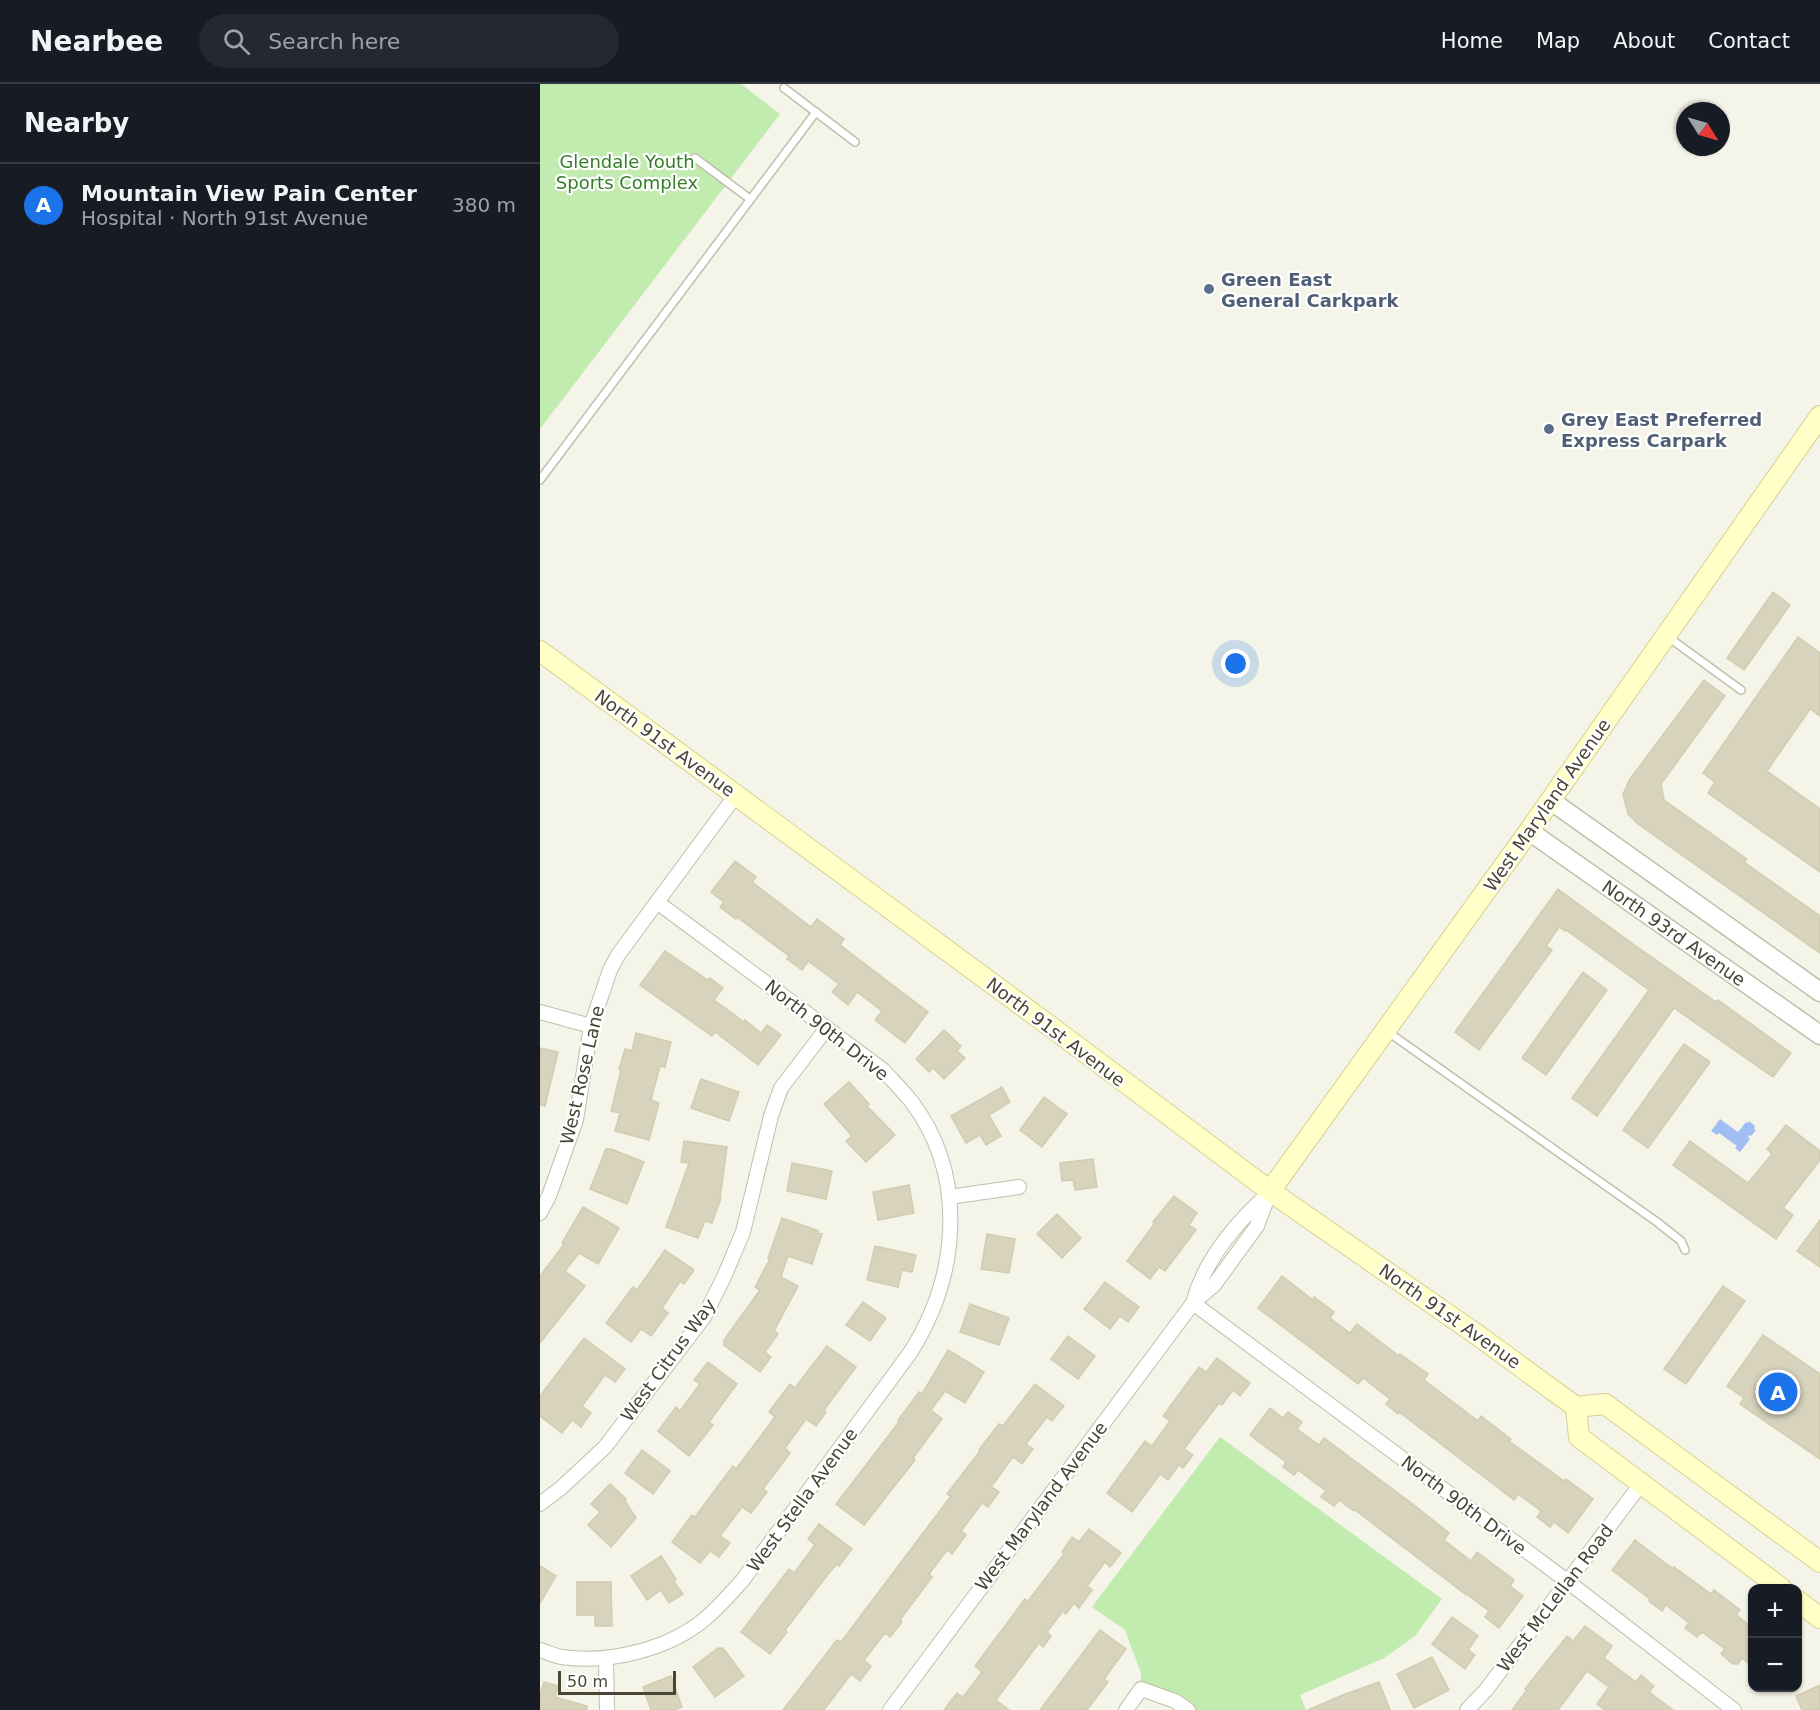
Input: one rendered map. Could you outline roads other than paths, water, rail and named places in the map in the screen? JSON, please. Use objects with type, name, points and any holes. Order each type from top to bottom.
[{"type":"main road","name":"West Maryland Avenue","points":[[1270,1191],[1529,831],[1820,416]]},
{"type":"main road","name":"North 91st Avenue","points":[[540,651],[1270,1191],[1476,1334],[1576,1407]]},
{"type":"main road","points":[[1776,1584],[1579,1437],[1576,1407],[1605,1404],[1820,1562]]},
{"type":"main road","points":[[1802,1605],[1820,1618]]},
{"type":"street","name":"West Rose Lane","points":[[540,1213],[549,1196],[576,1120],[591,1026],[610,970],[618,955],[736,795]]},
{"type":"street","name":"North 93rd Avenue","points":[[1550,800],[1820,992]]},
{"type":"street","name":"North 93rd Avenue","points":[[1529,831],[1820,1035]]},
{"type":"street","name":"North 90th Drive","points":[[657,902],[883,1070],[912,1102],[927,1127],[945,1174],[951,1231]]},
{"type":"street","points":[[540,1012],[591,1026]]},
{"type":"street","name":"West Citrus Way","points":[[540,1504],[561,1488],[605,1446],[704,1317],[743,1232],[771,1116],[781,1088],[826,1028]]},
{"type":"street","points":[[949,1197],[1018,1187]]},
{"type":"street","name":"West Maryland Avenue","points":[[890,1710],[1193,1303],[1198,1282],[1212,1260],[1245,1215],[1270,1191]]},
{"type":"street","name":"West Stella Avenue","points":[[540,1650],[561,1657],[606,1659],[666,1644],[705,1620],[742,1581],[896,1373],[924,1331],[942,1284],[951,1231]]},
{"type":"street","name":"North 90th Drive","points":[[1193,1303],[1567,1581],[1734,1710]]},
{"type":"street","name":"West McLellan Road","points":[[1467,1710],[1493,1681],[1641,1484]]},
{"type":"street","points":[[606,1659],[607,1710]]},
{"type":"street","points":[[1126,1710],[1141,1689],[1175,1701],[1188,1710]]},
{"type":"lane","points":[[784,88],[855,142]]},
{"type":"lane","points":[[540,480],[816,112]]},
{"type":"lane","points":[[695,158],[750,199]]},
{"type":"lane","points":[[1666,635],[1741,690]]},
{"type":"lane","points":[[1385,1031],[1657,1222],[1681,1241],[1685,1250]]},
{"type":"water","points":[[1720,1119],[1738,1132],[1746,1122],[1749,1121],[1755,1126],[1756,1130],[1751,1136],[1749,1135],[1750,1139],[1740,1152],[1735,1148],[1737,1146],[1719,1133],[1717,1135],[1711,1131]]},
{"type":"place","name":"Green East General Carkpark","points":[[1209,289]]},
{"type":"place","name":"Grey East Preferred Express Carpark","points":[[1549,429]]},
{"type":"place","name":"Mountain View Pain Center","points":[[1778,1392]]},
{"type":"park label","name":"Glendale Youth Sports Complex","points":[[627,172]]}]
